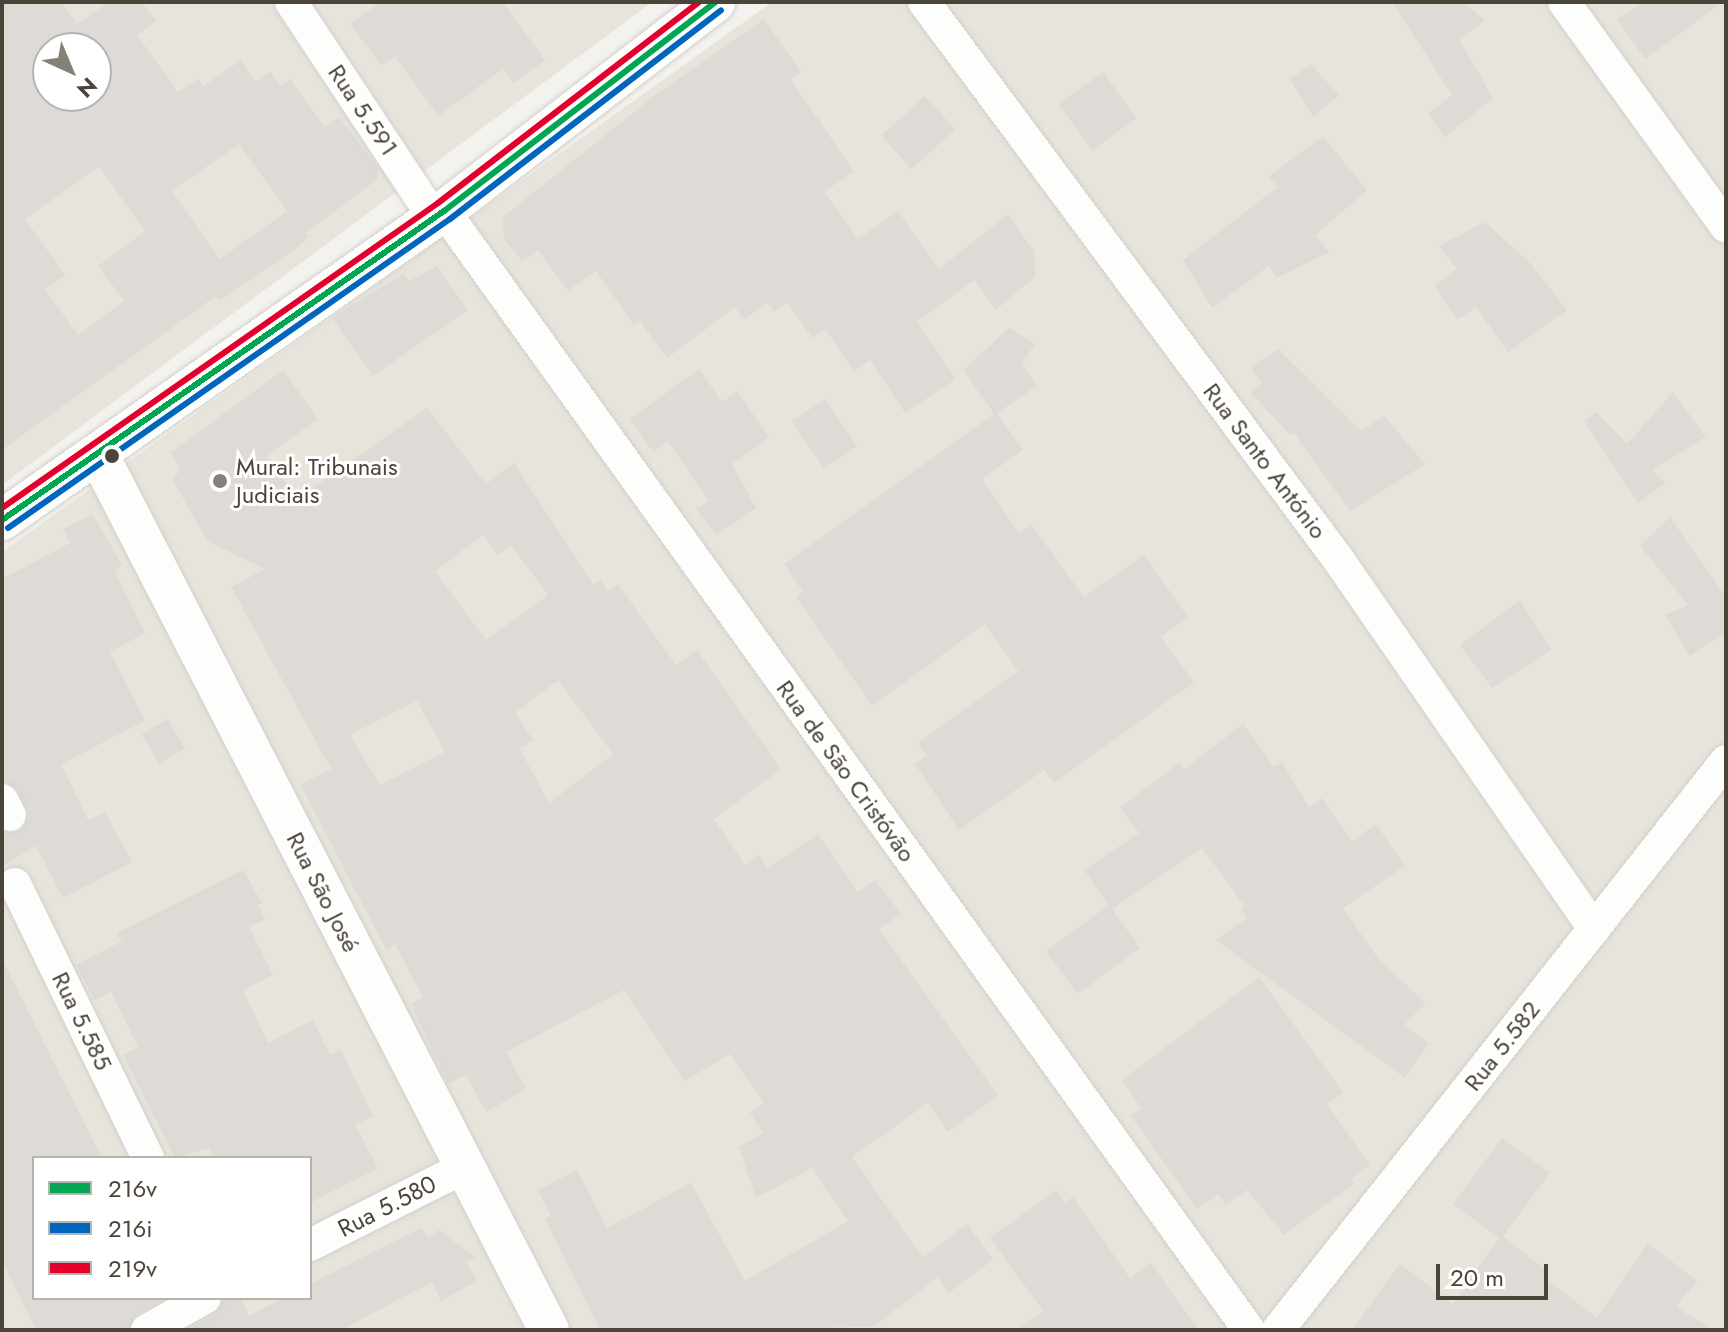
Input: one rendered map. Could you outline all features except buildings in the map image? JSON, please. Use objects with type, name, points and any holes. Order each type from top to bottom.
[{"type":"street","name":"Rua 5.591","points":[[291,2],[439,215]]},
{"type":"street","points":[[2,520],[439,215],[715,2]]},
{"type":"street","name":"Rua Santo António","points":[[924,2],[1338,559],[1594,929]]},
{"type":"street","points":[[1564,2],[1726,227]]},
{"type":"street","name":"Rua de São Cristóvão","points":[[439,215],[1249,1330]]},
{"type":"street","name":"Rua São José","points":[[98,454],[549,1330]]},
{"type":"street","name":"Rua 5.582","points":[[1278,1330],[1726,761]]},
{"type":"street","name":"Rua 5.585","points":[[15,884],[147,1156]]},
{"type":"street","name":"Rua 5.580","points":[[312,1244],[465,1167]]},
{"type":"street","points":[[147,1330],[201,1300]]},
{"type":"shaded area","points":[[2,2],[652,2],[2,485]]},
{"type":"shaded area","points":[[772,2],[1726,2],[1726,1330],[2,1330],[2,552]]},
{"type":"transit line","name":"219v","points":[[2,508],[438,203],[699,2]]},
{"type":"transit line","name":"216v","points":[[2,520],[444,211],[715,2]]},
{"type":"transit line","name":"216i","points":[[8,528],[450,219],[721,10]]},
{"type":"place","name":"Mural: Tribunais Judiciais","points":[[220,481]]}]
